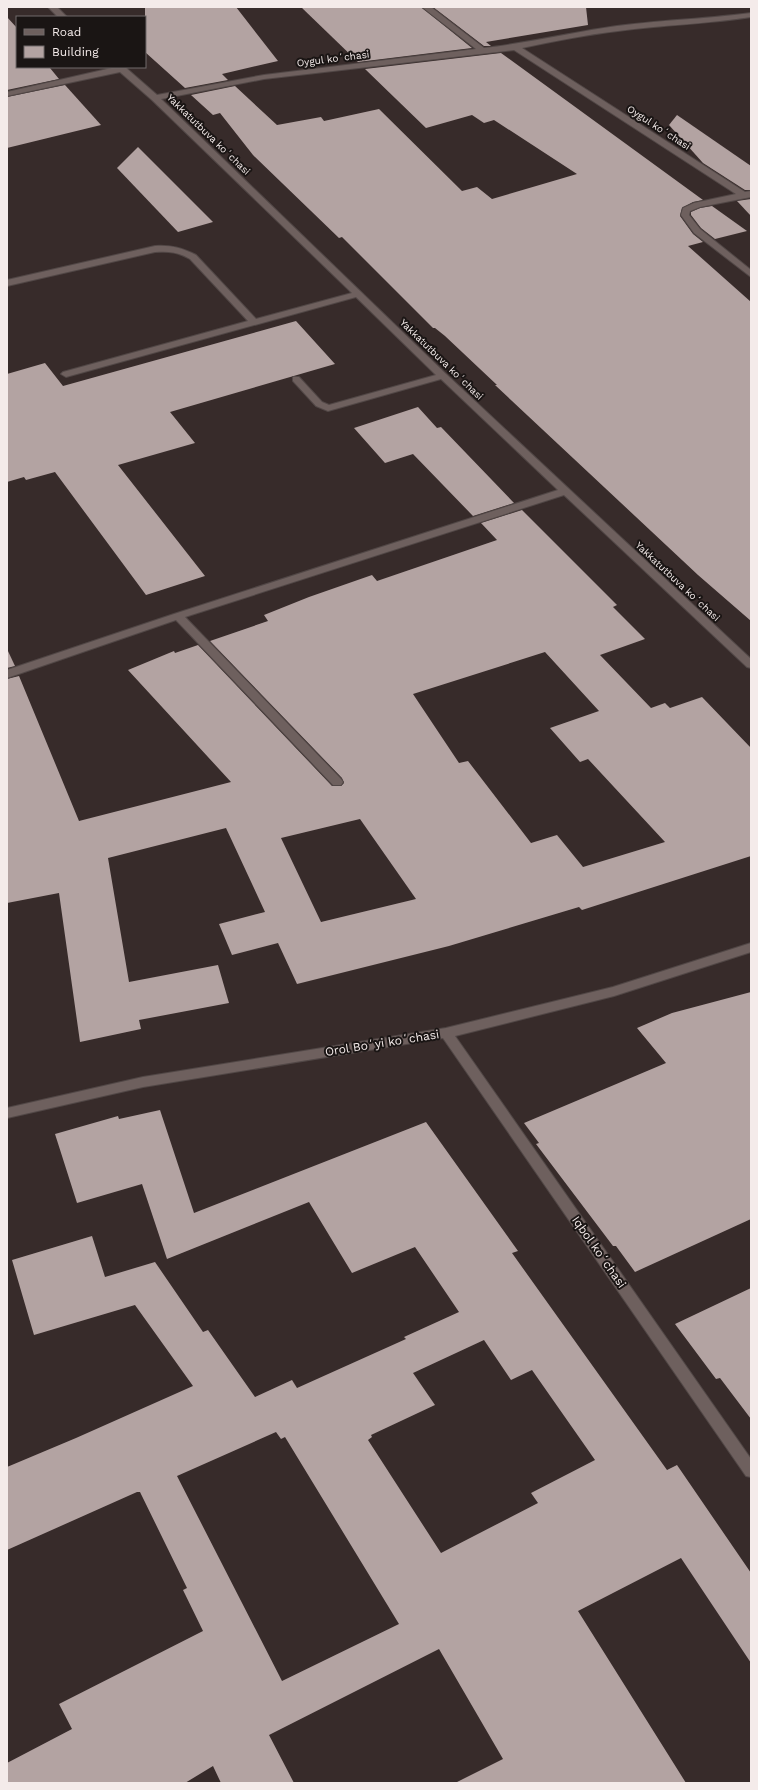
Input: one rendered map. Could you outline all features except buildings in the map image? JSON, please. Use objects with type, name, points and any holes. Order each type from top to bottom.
[{"type":"street","points":[[52,7],[63,16]]},
{"type":"street","points":[[426,7],[483,51]]},
{"type":"street","name":"Oygul koʻchasi","points":[[155,98],[264,77],[515,47],[578,34],[619,28],[711,21],[751,15]]},
{"type":"street","name":"Oygul koʻchasi","points":[[515,47],[747,195]]},
{"type":"street","points":[[7,94],[120,68]]},
{"type":"street","name":"Yakkatutbuva koʻchasi","points":[[120,68],[155,98],[443,376],[751,665]]},
{"type":"street","points":[[747,195],[697,205],[686,210],[685,215],[697,231],[751,274]]},
{"type":"street","points":[[7,283],[135,252],[169,248],[182,251],[193,257],[254,322]]},
{"type":"street","points":[[66,374],[358,294]]},
{"type":"street","points":[[296,379],[319,404],[328,408],[443,376]]},
{"type":"street","points":[[7,674],[178,616],[565,491]]},
{"type":"street","points":[[178,616],[337,782]]},
{"type":"street","name":"Orol Boʻyi koʻchasi","points":[[7,1113],[143,1082],[446,1033],[614,991],[751,947]]},
{"type":"street","name":"Iqbol koʻchasi","points":[[446,1033],[751,1471]]}]
